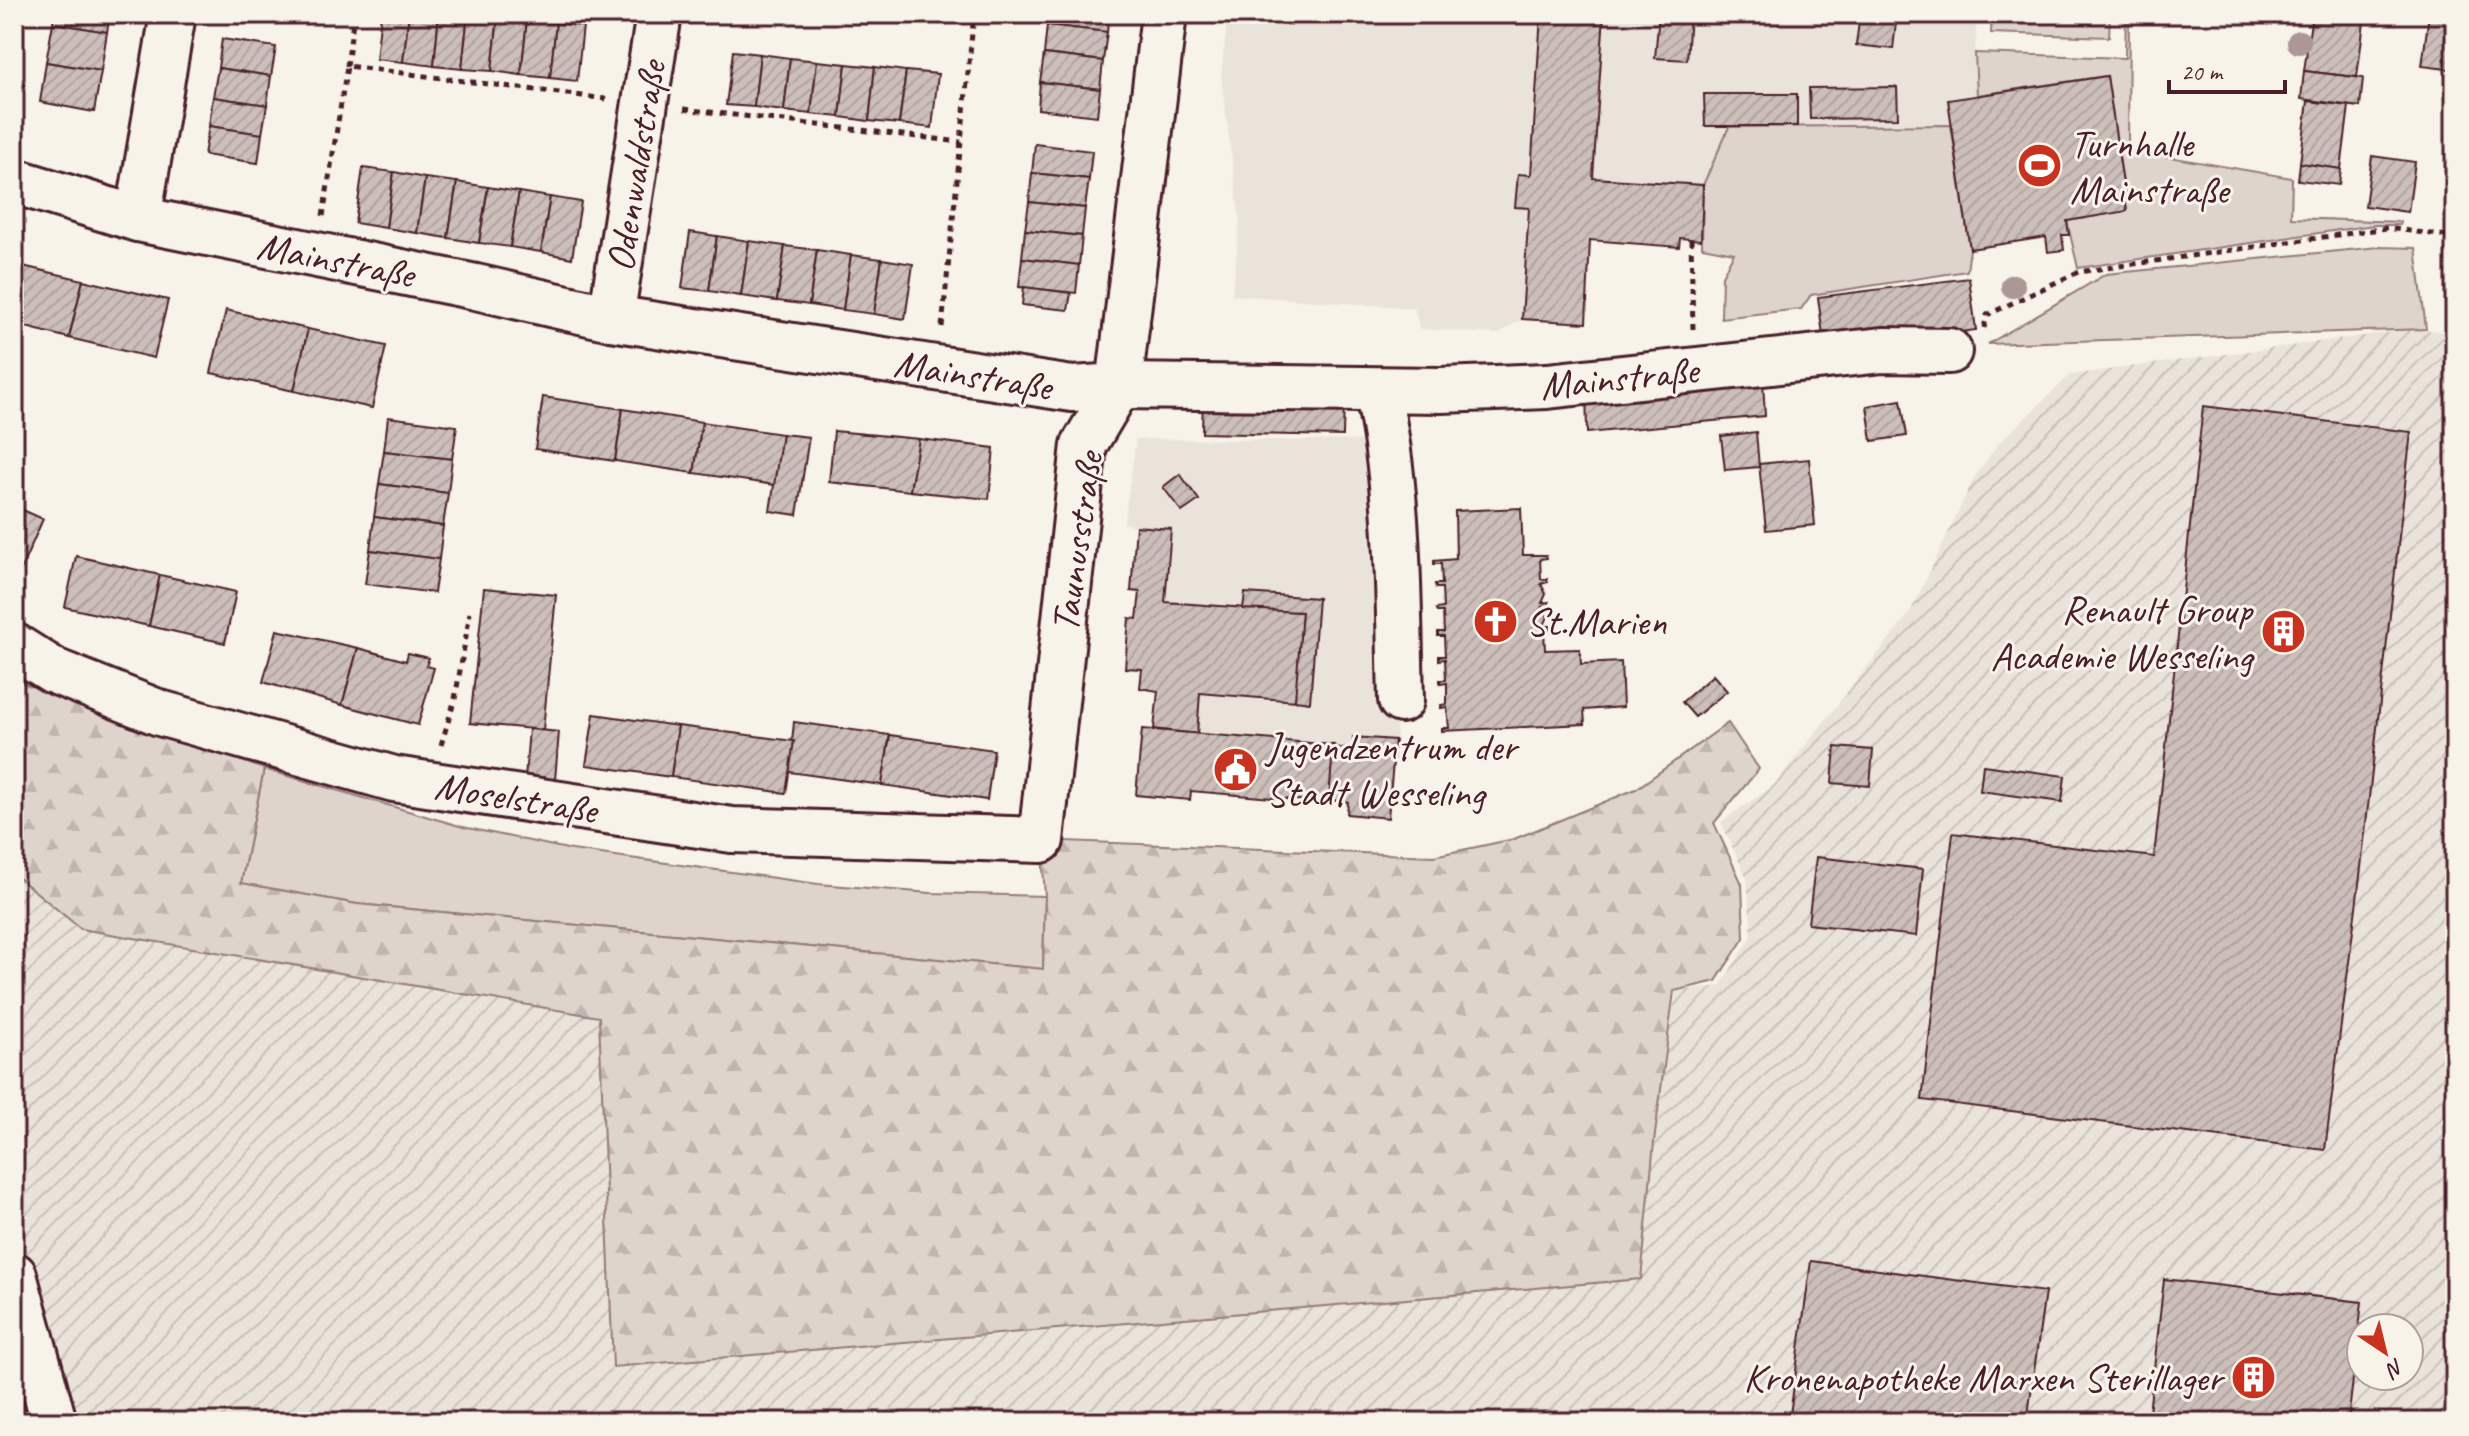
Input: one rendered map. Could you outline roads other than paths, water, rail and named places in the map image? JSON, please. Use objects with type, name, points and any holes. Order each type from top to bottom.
[{"type":"street","points":[[138,219],[173,14]]},
{"type":"street","name":"Odenwaldstraße","points":[[611,318],[659,14]]},
{"type":"street","name":"Taunusstraße","points":[[1041,840],[1084,445],[1119,386],[1164,14]]},
{"type":"street","name":"Mainstraße","points":[[14,181],[138,219],[476,287],[611,318],[1072,389],[1119,386],[1377,390],[1547,386],[1883,350],[1949,351]]},
{"type":"street","points":[[1377,390],[1387,433],[1394,514],[1401,700]]},
{"type":"street","name":"Moselstraße","points":[[14,646],[54,671],[160,713],[394,779],[732,830],[1041,840]]},
{"type":"street","points":[[14,1275],[54,1422]]},
{"type":"place","name":"Turnhalle Mainstraße","points":[[2039,166]]},
{"type":"place","name":"St.Marien","points":[[1495,621]]},
{"type":"place","name":"Renault Group Academie Wesseling","points":[[2283,632]]},
{"type":"place","name":"Jugendzentrum der Stadt Wesseling","points":[[1235,769]]},
{"type":"place","name":"Kronenapotheke Marxen Sterillager","points":[[2253,1377]]}]
